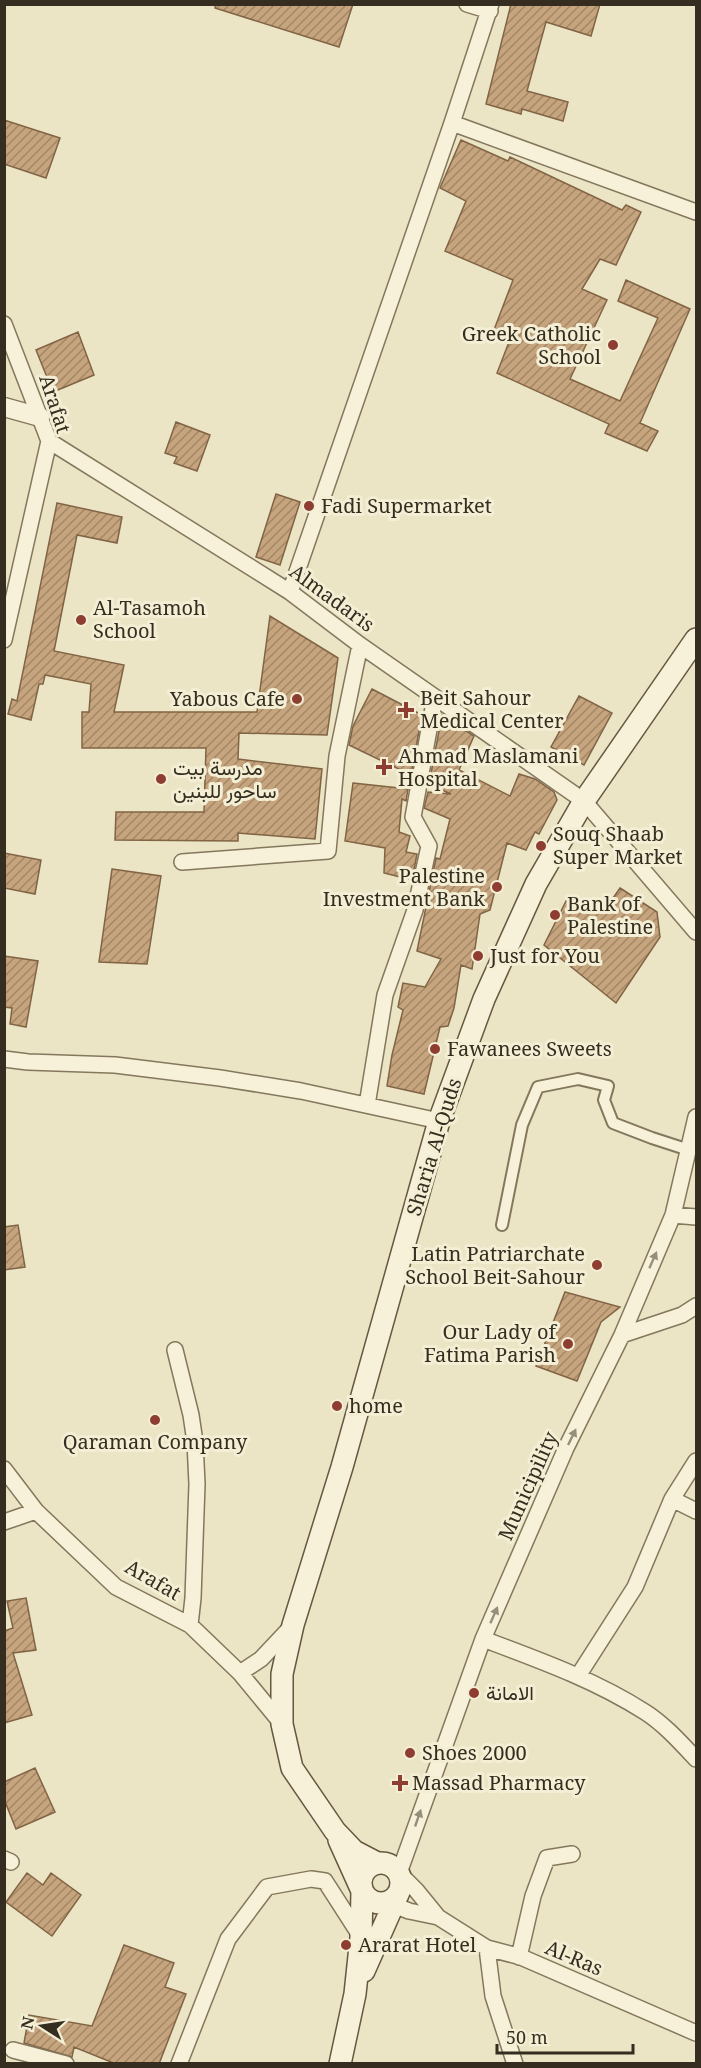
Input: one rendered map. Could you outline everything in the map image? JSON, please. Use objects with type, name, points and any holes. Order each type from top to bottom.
[{"type":"main road","name":"Sharia Al-Quds","points":[[376,1863],[354,1851],[335,1831],[292,1768],[282,1724],[282,1674],[293,1624],[342,1467],[439,1121],[484,999],[536,884],[584,801],[696,639]]},
{"type":"main road","name":"Sharia Al-Quds","points":[[335,1831],[342,1851],[362,1891]]},
{"type":"main road","points":[[340,2064],[355,1994],[362,1937],[361,1881],[363,1873],[369,1866],[385,1863],[393,1867],[394,1893],[355,1994]]},
{"type":"main road","points":[[362,1891],[376,1902],[394,1893]]},
{"type":"street","points":[[290,592],[490,8],[467,4]]},
{"type":"street","points":[[452,123],[696,212]]},
{"type":"street","name":"Arafat","points":[[4,324],[49,441],[4,640]]},
{"type":"street","points":[[4,407],[40,417]]},
{"type":"street","name":"Almadaris","points":[[49,441],[290,592],[360,645],[584,801],[696,932]]},
{"type":"street","points":[[182,862],[328,851],[337,756],[360,645]]},
{"type":"street","points":[[367,1105],[385,995],[415,910],[429,846],[413,817],[435,697]]},
{"type":"street","points":[[4,1059],[115,1065],[220,1078],[301,1091],[439,1121]]},
{"type":"street","points":[[502,1225],[522,1125],[538,1087],[578,1079],[608,1086],[604,1100],[613,1123],[689,1150]]},
{"type":"street","name":"Municipility","points":[[394,1893],[483,1639],[566,1448],[622,1335],[674,1215],[696,1117]]},
{"type":"street","points":[[674,1215],[696,1217]]},
{"type":"street","points":[[622,1335],[682,1316],[696,1306]]},
{"type":"street","points":[[175,1350],[191,1415],[195,1442],[197,1484],[190,1625]]},
{"type":"street","points":[[578,1676],[635,1587],[672,1499],[696,1461]]},
{"type":"street","name":"Arafat","points":[[4,1469],[36,1511],[116,1587],[190,1625],[240,1673],[282,1724]]},
{"type":"street","points":[[672,1499],[696,1511]]},
{"type":"street","points":[[4,1522],[36,1511]]},
{"type":"street","points":[[240,1673],[261,1659],[293,1624]]},
{"type":"street","points":[[483,1639],[578,1676],[646,1713],[696,1759]]},
{"type":"street","points":[[519,1957],[533,1896],[547,1858],[572,1854]]},
{"type":"street","points":[[179,2064],[228,1939],[267,1887],[311,1879],[325,1881],[362,1937]]},
{"type":"street","name":"Al-Ras","points":[[394,1893],[416,1890],[438,1917],[487,1948],[519,1957],[696,2033]]},
{"type":"street","name":"Al-Ras","points":[[394,1893],[409,1911],[438,1917]]},
{"type":"street","points":[[487,1948],[493,1996],[515,2064]]},
{"type":"street","points":[[13,2050],[66,2064]]},
{"type":"building","points":[[216,4],[353,4],[339,47],[215,8]]},
{"type":"building","points":[[511,4],[600,4],[591,36],[546,22],[527,91],[568,102],[563,121],[522,109],[521,114],[486,104]]},
{"type":"building","points":[[4,120],[60,138],[46,178],[4,164]]},
{"type":"building","points":[[461,140],[508,161],[510,157],[622,210],[626,205],[641,212],[616,265],[600,259],[582,289],[607,300],[570,379],[620,401],[658,318],[618,301],[626,280],[690,309],[640,423],[658,431],[647,451],[605,433],[609,424],[497,373],[509,342],[492,335],[513,280],[445,251],[466,201],[440,188]]},
{"type":"building","points":[[78,332],[94,375],[53,392],[36,350]]},
{"type":"building","points":[[176,422],[210,435],[197,471],[174,463],[177,457],[165,453]]},
{"type":"building","points":[[276,494],[300,502],[280,565],[256,557]]},
{"type":"building","points":[[57,503],[122,517],[117,543],[77,535],[54,651],[124,665],[114,712],[257,712],[270,616],[338,658],[327,735],[239,733],[238,759],[322,769],[315,839],[238,833],[238,841],[115,840],[116,812],[204,812],[206,748],[82,748],[82,712],[89,712],[91,684],[45,675],[43,684],[39,684],[31,720],[8,714],[12,699],[17,701]]},
{"type":"building","points":[[372,689],[422,715],[411,775],[349,745],[353,726]]},
{"type":"building","points":[[579,696],[612,713],[584,765],[551,747]]},
{"type":"building","points":[[442,715],[474,736],[459,770],[510,796],[519,774],[535,779],[554,792],[557,800],[539,834],[535,832],[526,850],[507,843],[490,910],[480,914],[472,969],[461,965],[454,1008],[448,1026],[440,1027],[424,1094],[387,1086],[403,1010],[398,1007],[403,983],[425,987],[441,959],[417,951],[436,858],[440,859],[450,819],[424,808],[428,792],[451,794],[429,784]]},
{"type":"building","points":[[353,783],[408,789],[406,801],[402,799],[399,832],[410,836],[406,852],[417,854],[412,880],[384,873],[385,848],[345,841]]},
{"type":"building","points":[[4,853],[41,860],[35,894],[4,888]]},
{"type":"building","points":[[112,869],[161,876],[147,964],[99,962]]},
{"type":"building","points":[[620,888],[657,912],[660,937],[616,1003],[544,945],[568,897],[585,909],[611,901]]},
{"type":"building","points":[[4,956],[38,961],[26,1027],[10,1024],[12,1008],[4,1007]]},
{"type":"building","points":[[18,1225],[25,1267],[4,1270],[4,1227]]},
{"type":"building","name":"Our Lady of Fatima Parish","points":[[565,1292],[620,1307],[601,1322],[577,1381],[536,1366]]},
{"type":"building","points":[[26,1598],[36,1650],[13,1653],[32,1715],[4,1723],[4,1631],[13,1628],[7,1601]]},
{"type":"building","points":[[35,1768],[55,1812],[16,1829],[4,1799],[4,1782]]},
{"type":"building","points":[[27,1873],[43,1885],[51,1873],[81,1895],[52,1936],[6,1902]]},
{"type":"building","points":[[124,1945],[174,1963],[165,1987],[186,1994],[159,2064],[116,2064],[74,2047],[72,2057],[24,2043],[29,2015],[92,2026]]},
{"type":"place","name":"Greek Catholic School","points":[[613,345]]},
{"type":"place","name":"Fadi Supermarket","points":[[309,506]]},
{"type":"place","name":"Al-Tasamoh School","points":[[81,620]]},
{"type":"place","name":"Yabous Cafe","points":[[297,699]]},
{"type":"place","name":"Beit Sahour Medical Center","points":[[406,710]]},
{"type":"place","name":"Ahmad Maslamani Hospital","points":[[384,767]]},
{"type":"place","name":"مدرسة بيت ساحور للبنين","points":[[161,779]]},
{"type":"place","name":"Souq Shaab Super Market","points":[[541,846]]},
{"type":"place","name":"Palestine Investment Bank","points":[[497,887]]},
{"type":"place","name":"Bank of Palestine","points":[[555,915]]},
{"type":"place","name":"Just for You","points":[[478,956]]},
{"type":"place","name":"Fawanees Sweets","points":[[435,1049]]},
{"type":"place","name":"Latin Patriarchate School Beit-Sahour","points":[[597,1265]]},
{"type":"place","name":"Our Lady of Fatima Parish","points":[[568,1344]]},
{"type":"place","name":"home","points":[[337,1406]]},
{"type":"place","name":"Qaraman Company","points":[[155,1420]]},
{"type":"place","name":"الامانة","points":[[474,1693]]},
{"type":"place","name":"Shoes 2000","points":[[410,1753]]},
{"type":"place","name":"Massad Pharmacy","points":[[400,1783]]},
{"type":"place","name":"Ararat Hotel","points":[[346,1945]]}]
